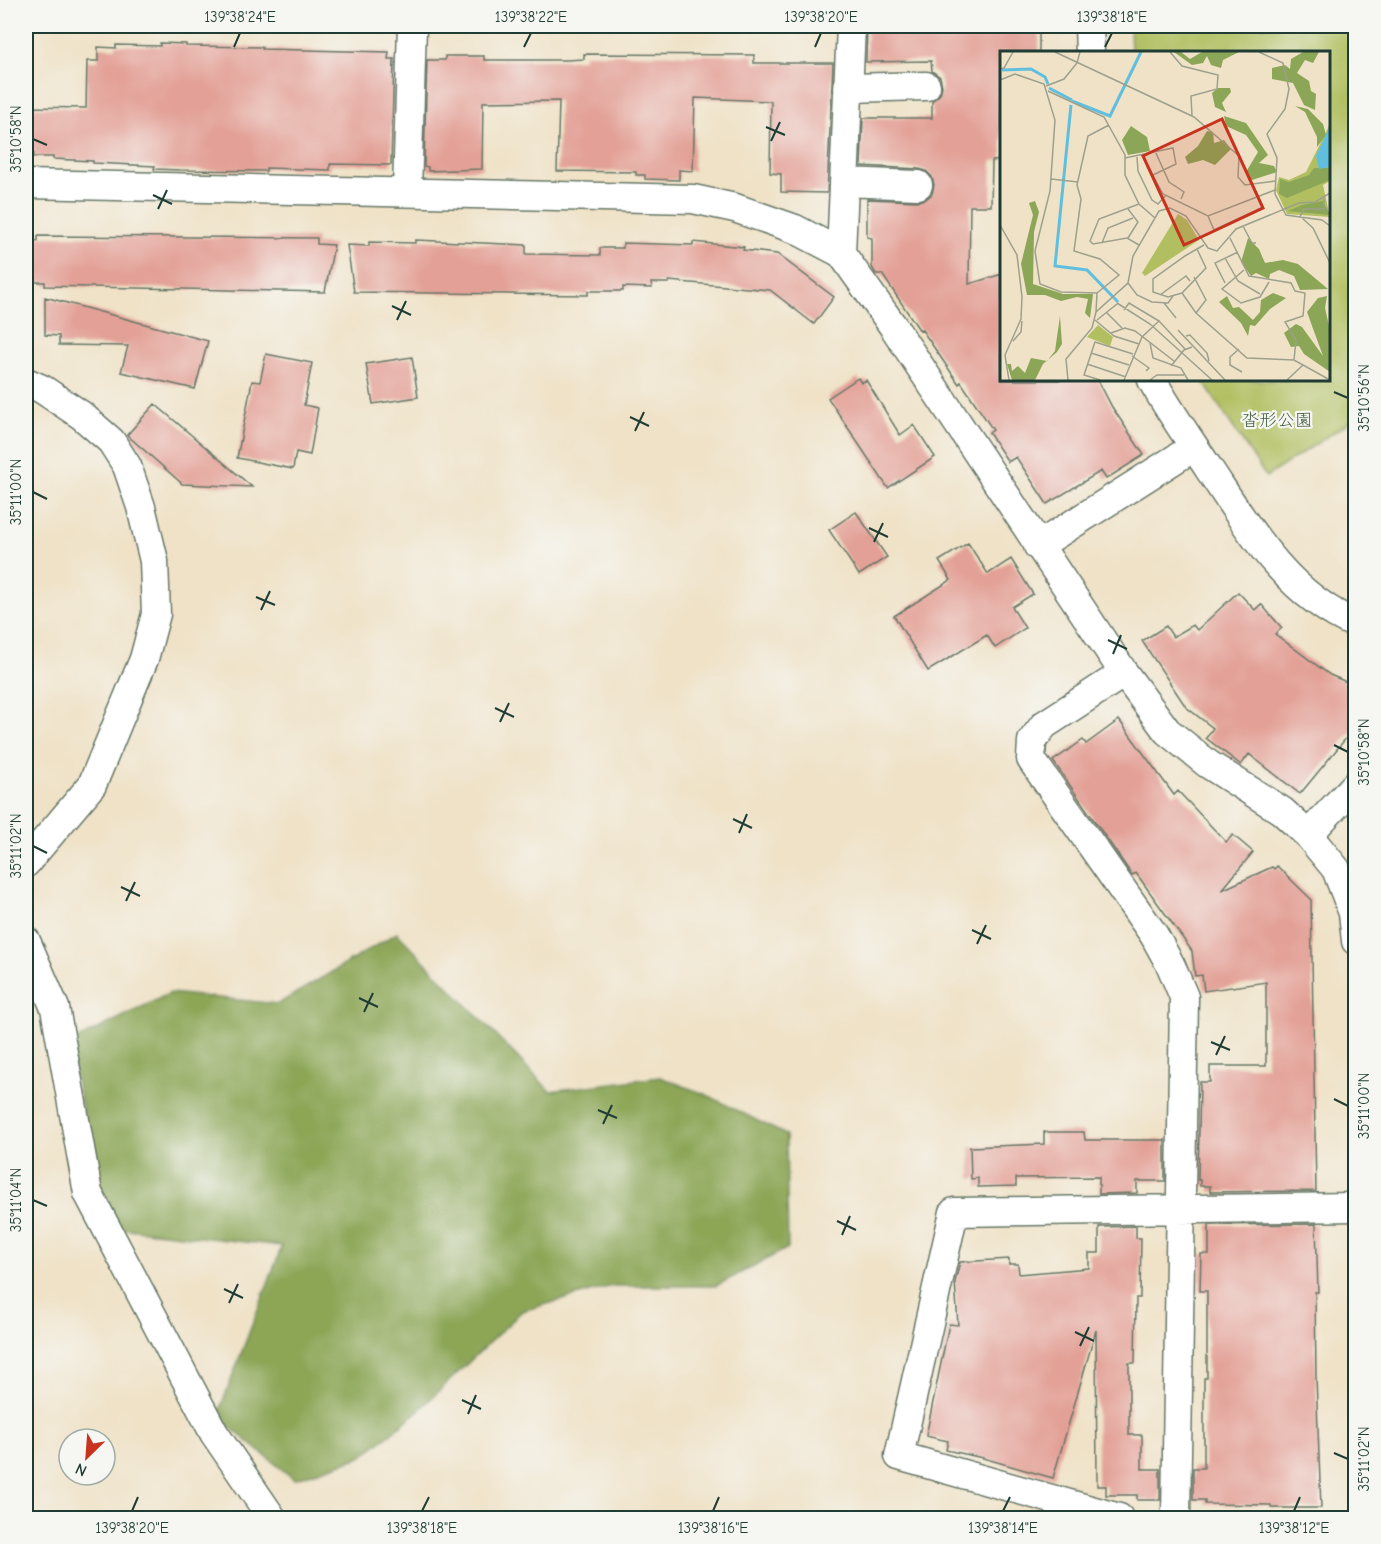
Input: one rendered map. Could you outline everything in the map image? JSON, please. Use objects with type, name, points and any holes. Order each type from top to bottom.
[{"type":"street","points":[[407,192],[412,26]]},
{"type":"street","points":[[841,253],[851,26]]},
{"type":"street","points":[[1089,26],[1090,51]]},
{"type":"street","points":[[848,88],[926,86]]},
{"type":"street","points":[[844,182],[918,185]]},
{"type":"street","points":[[26,184],[693,199],[735,208],[795,229],[841,253],[893,326],[1124,673],[1167,731],[1208,764],[1282,811],[1308,835],[1336,870],[1353,913],[1356,941]]},
{"type":"street","points":[[1153,381],[1254,536],[1280,569],[1303,592],[1338,617],[1356,624]]},
{"type":"street","points":[[26,382],[42,389],[81,415],[111,441],[127,466],[141,507],[154,561],[156,614],[144,659],[93,785],[26,863]]},
{"type":"street","points":[[1038,546],[1194,447]]},
{"type":"street","points":[[1124,673],[1044,725],[1032,741],[1031,759],[1154,935],[1171,966],[1184,997],[1176,1518]]},
{"type":"street","points":[[1308,835],[1356,784]]},
{"type":"street","points":[[26,941],[55,1008],[88,1193],[214,1433],[272,1518]]},
{"type":"street","points":[[1119,1518],[898,1455],[954,1212],[1356,1207]]},
{"type":"green space","name":"沓形公園","points":[[1130,26],[1355,26],[1355,418],[1266,477],[1203,381],[1330,381],[1330,51],[1131,51]]},
{"type":"green space","points":[[397,933],[550,1091],[660,1077],[707,1095],[786,1135],[788,1248],[716,1286],[612,1286],[522,1311],[415,1414],[361,1457],[294,1479],[217,1417],[282,1246],[108,1227],[68,1044],[170,993],[278,1004]]},
{"type":"building","points":[[867,26],[1039,26],[1039,51],[1000,51],[1000,160],[992,161],[991,206],[970,206],[969,284],[1000,275],[1000,381],[1099,381],[1112,407],[1144,455],[1106,479],[1101,471],[1047,504],[1016,457],[1008,462],[989,433],[993,430],[961,382],[959,384],[922,330],[920,331],[882,274],[876,274],[872,267],[872,238],[867,237],[867,199],[918,201],[932,194],[934,185],[932,177],[926,171],[919,169],[861,166],[863,118],[932,118],[932,101],[940,94],[942,86],[940,77],[932,71],[931,61],[866,62]]},
{"type":"building","points":[[160,43],[186,44],[186,46],[262,47],[262,49],[389,52],[388,59],[394,59],[391,165],[330,164],[330,170],[266,168],[266,171],[180,170],[33,157],[34,154],[26,154],[26,107],[86,108],[87,61],[98,61],[98,47],[160,46]]},
{"type":"building","points":[[584,54],[754,55],[754,63],[833,63],[827,193],[781,192],[781,174],[770,173],[771,101],[695,98],[693,171],[679,170],[679,180],[645,179],[645,175],[636,175],[636,172],[557,171],[559,101],[483,102],[482,169],[428,171],[428,167],[424,166],[427,60],[445,60],[445,56],[484,56],[484,60],[566,60],[584,59]]},
{"type":"building","points":[[38,236],[317,238],[317,244],[334,245],[325,292],[45,286],[45,282],[26,282],[26,240],[38,241]]},
{"type":"building","points":[[415,240],[526,245],[526,254],[600,255],[600,248],[623,248],[623,243],[693,245],[693,242],[744,247],[743,250],[777,254],[834,297],[814,324],[770,290],[669,281],[669,283],[651,283],[652,288],[623,287],[623,291],[588,291],[588,295],[354,292],[347,245],[369,246],[369,242],[415,243]]},
{"type":"building","points":[[45,297],[208,341],[195,389],[121,372],[128,346],[59,345],[59,336],[45,335]]},
{"type":"building","points":[[266,354],[312,363],[304,405],[318,408],[310,455],[296,452],[293,469],[237,458],[252,381],[260,382]]},
{"type":"building","points":[[412,357],[418,397],[373,404],[366,364]]},
{"type":"building","points":[[858,378],[861,383],[866,380],[900,435],[914,425],[935,457],[888,488],[828,398]]},
{"type":"building","points":[[155,404],[252,487],[182,484],[127,435]]},
{"type":"building","points":[[856,512],[887,557],[859,575],[829,530]]},
{"type":"building","points":[[968,543],[988,574],[1011,559],[1033,594],[1012,607],[1025,628],[995,648],[987,635],[928,671],[894,616],[951,580],[939,561]]},
{"type":"building","points":[[1238,592],[1255,610],[1261,604],[1282,628],[1275,634],[1330,675],[1356,686],[1356,726],[1300,794],[1249,754],[1241,765],[1206,738],[1213,728],[1186,707],[1142,641],[1166,626],[1173,637],[1193,625],[1197,630]]},
{"type":"building","points":[[1119,720],[1174,795],[1178,791],[1226,842],[1233,835],[1253,852],[1222,890],[1277,866],[1311,899],[1316,1191],[1210,1192],[1210,1186],[1200,1186],[1200,1180],[1198,1180],[1200,1082],[1210,1082],[1210,1066],[1266,1066],[1266,982],[1204,991],[1202,975],[1195,976],[1192,951],[1136,873],[1132,875],[1053,761],[1083,740],[1086,744]]},
{"type":"building","points":[[1044,1132],[1084,1132],[1085,1140],[1165,1140],[1165,1181],[1137,1181],[1137,1193],[1099,1194],[1099,1177],[1016,1178],[1016,1186],[978,1187],[978,1178],[971,1179],[970,1147],[1044,1144]]},
{"type":"building","points":[[1316,1224],[1318,1292],[1315,1292],[1316,1377],[1321,1508],[1205,1504],[1205,1500],[1193,1500],[1193,1468],[1204,1468],[1207,1291],[1200,1291],[1201,1254],[1209,1254],[1209,1225]]},
{"type":"building","points":[[1136,1226],[1136,1238],[1141,1238],[1140,1298],[1136,1298],[1135,1363],[1129,1363],[1129,1435],[1142,1435],[1142,1469],[1160,1469],[1160,1500],[1137,1500],[1137,1495],[1106,1495],[1106,1486],[1097,1486],[1096,1330],[1053,1478],[946,1450],[948,1441],[926,1436],[949,1324],[958,1325],[955,1282],[960,1262],[1009,1259],[1009,1264],[1018,1264],[1019,1274],[1089,1268],[1089,1253],[1099,1253],[1099,1227]]}]
